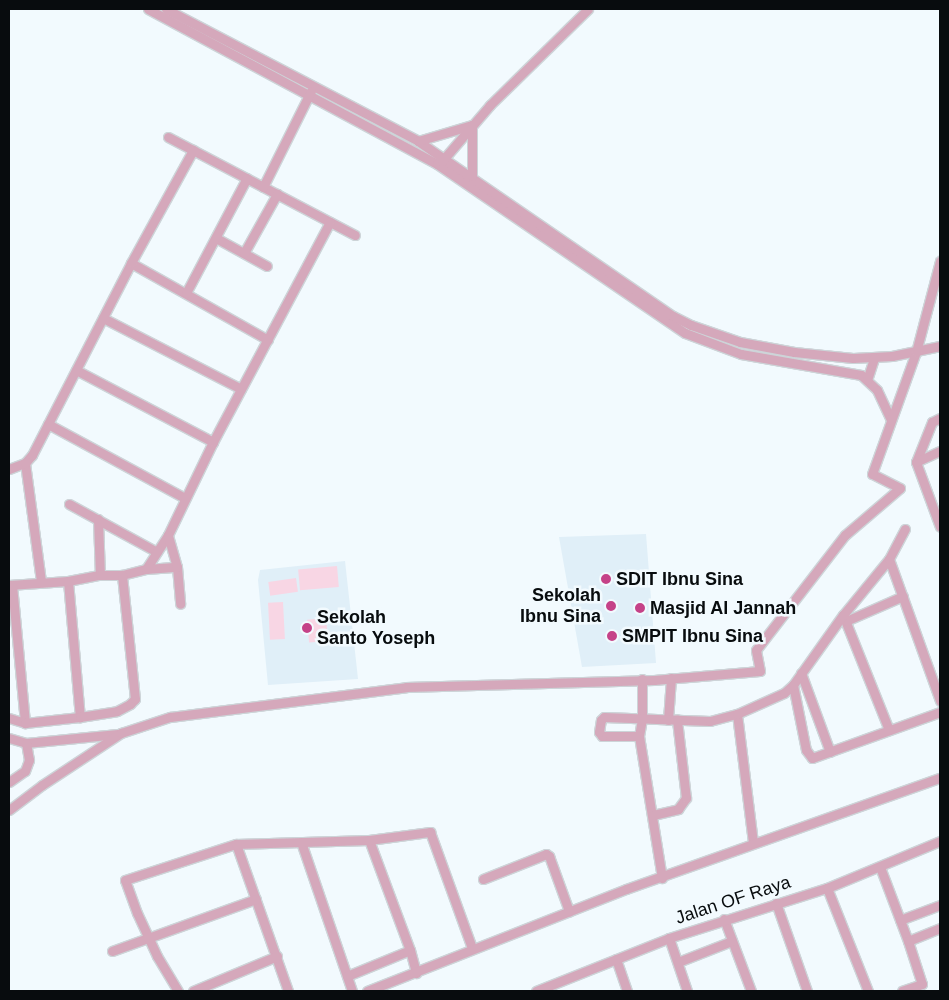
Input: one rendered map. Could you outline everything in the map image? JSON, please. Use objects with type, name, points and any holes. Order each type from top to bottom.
[{"type":"street","points":[[148,9],[309,95],[472,176],[673,316],[691,325],[740,342],[794,352],[874,358],[916,352],[940,346]]},
{"type":"street","points":[[166,9],[418,141],[442,162],[685,333],[742,354],[853,372],[868,380],[877,390],[891,420]]},
{"type":"street","points":[[442,162],[472,125],[588,9]]},
{"type":"street","points":[[264,187],[314,86]]},
{"type":"street","points":[[418,141],[472,125]]},
{"type":"street","points":[[472,125],[472,176]]},
{"type":"street","points":[[168,137],[355,235]]},
{"type":"street","points":[[41,582],[25,463],[48,424],[131,262],[193,150]]},
{"type":"street","points":[[186,293],[247,178]]},
{"type":"street","points":[[244,253],[277,194]]},
{"type":"street","points":[[146,569],[168,535],[212,442],[330,222]]},
{"type":"street","points":[[216,238],[267,266]]},
{"type":"street","points":[[9,738],[26,743],[121,733],[170,717],[406,688],[671,678],[760,671],[756,650],[846,535],[900,488],[872,474],[916,352],[940,261]]},
{"type":"street","points":[[131,262],[268,340]]},
{"type":"street","points":[[103,318],[241,389]]},
{"type":"street","points":[[868,380],[874,358]]},
{"type":"street","points":[[76,370],[212,442]]},
{"type":"street","points":[[940,418],[932,422],[916,462],[937,507],[940,527]]},
{"type":"street","points":[[48,424],[185,498]]},
{"type":"street","points":[[916,462],[940,451]]},
{"type":"street","points":[[9,468],[25,463]]},
{"type":"street","points":[[69,504],[157,552]]},
{"type":"street","points":[[98,519],[100,575]]},
{"type":"street","points":[[639,736],[602,736],[600,732],[601,720],[604,717],[642,720],[710,721],[737,714],[765,703],[793,685],[889,559],[905,529]]},
{"type":"street","points":[[168,535],[177,567],[180,604]]},
{"type":"street","points":[[889,559],[940,701]]},
{"type":"street","points":[[25,723],[10,585],[68,581],[100,575],[122,575],[146,569],[177,567]]},
{"type":"street","points":[[9,718],[25,723],[80,717],[117,711],[135,699],[122,575]]},
{"type":"street","points":[[68,581],[80,717]]},
{"type":"street","points":[[844,618],[903,596]]},
{"type":"street","points":[[844,618],[889,730]]},
{"type":"street","points":[[801,673],[830,752]]},
{"type":"street","points":[[654,815],[678,809],[686,798],[673,720],[671,678]]},
{"type":"street","points":[[642,679],[642,720],[639,736],[654,815],[662,878]]},
{"type":"street","points":[[793,685],[807,755],[812,758],[818,758],[940,712]]},
{"type":"street","points":[[737,714],[753,843]]},
{"type":"street","points":[[9,810],[42,785],[121,733]]},
{"type":"street","points":[[9,782],[25,771],[29,760],[26,743]]},
{"type":"street","points":[[367,991],[569,911],[753,843],[940,778]]},
{"type":"street","points":[[178,991],[149,939],[124,880],[236,844],[368,840],[430,832],[472,948]]},
{"type":"street","points":[[368,840],[410,950],[416,973]]},
{"type":"street","name":"Jalan OF Raya","points":[[536,991],[559,988],[616,959],[669,938],[724,919],[827,888],[940,841]]},
{"type":"street","points":[[300,842],[352,991]]},
{"type":"street","points":[[236,844],[288,991]]},
{"type":"street","points":[[483,880],[546,854],[549,856],[569,911]]},
{"type":"street","points":[[880,867],[908,941],[923,988],[902,991]]},
{"type":"street","points":[[827,888],[868,991]]},
{"type":"street","points":[[112,951],[256,899]]},
{"type":"street","points":[[776,903],[807,991]]},
{"type":"street","points":[[900,920],[940,905]]},
{"type":"street","points":[[724,919],[751,991]]},
{"type":"street","points":[[908,941],[940,928]]},
{"type":"street","points":[[669,938],[688,991]]},
{"type":"street","points":[[678,962],[732,941]]},
{"type":"street","points":[[347,976],[410,950]]},
{"type":"street","points":[[193,991],[277,956]]},
{"type":"street","points":[[616,959],[627,991]]},
{"type":"shaded area","name":"Sekolah Ibnu Sina","points":[[646,534],[656,663],[582,667],[559,537]]},
{"type":"shaded area","name":"Sekolah Santo Yoseph","points":[[345,561],[358,679],[268,685],[258,580],[260,570]]},
{"type":"shaded area","points":[[337,566],[339,587],[300,590],[298,569]]},
{"type":"shaded area","points":[[296,578],[298,592],[270,596],[268,582]]},
{"type":"shaded area","points":[[283,602],[285,639],[270,640],[268,603]]},
{"type":"shaded area","points":[[326,618],[328,641],[309,643],[307,620]]},
{"type":"place","name":"SDIT Ibnu Sina","points":[[606,579]]},
{"type":"place","name":"Sekolah Ibnu Sina","points":[[611,606]]},
{"type":"place","name":"Masjid Al Jannah","points":[[640,608]]},
{"type":"place","name":"Sekolah Santo Yoseph","points":[[307,628]]},
{"type":"place","name":"SMPIT Ibnu Sina","points":[[612,636]]}]
